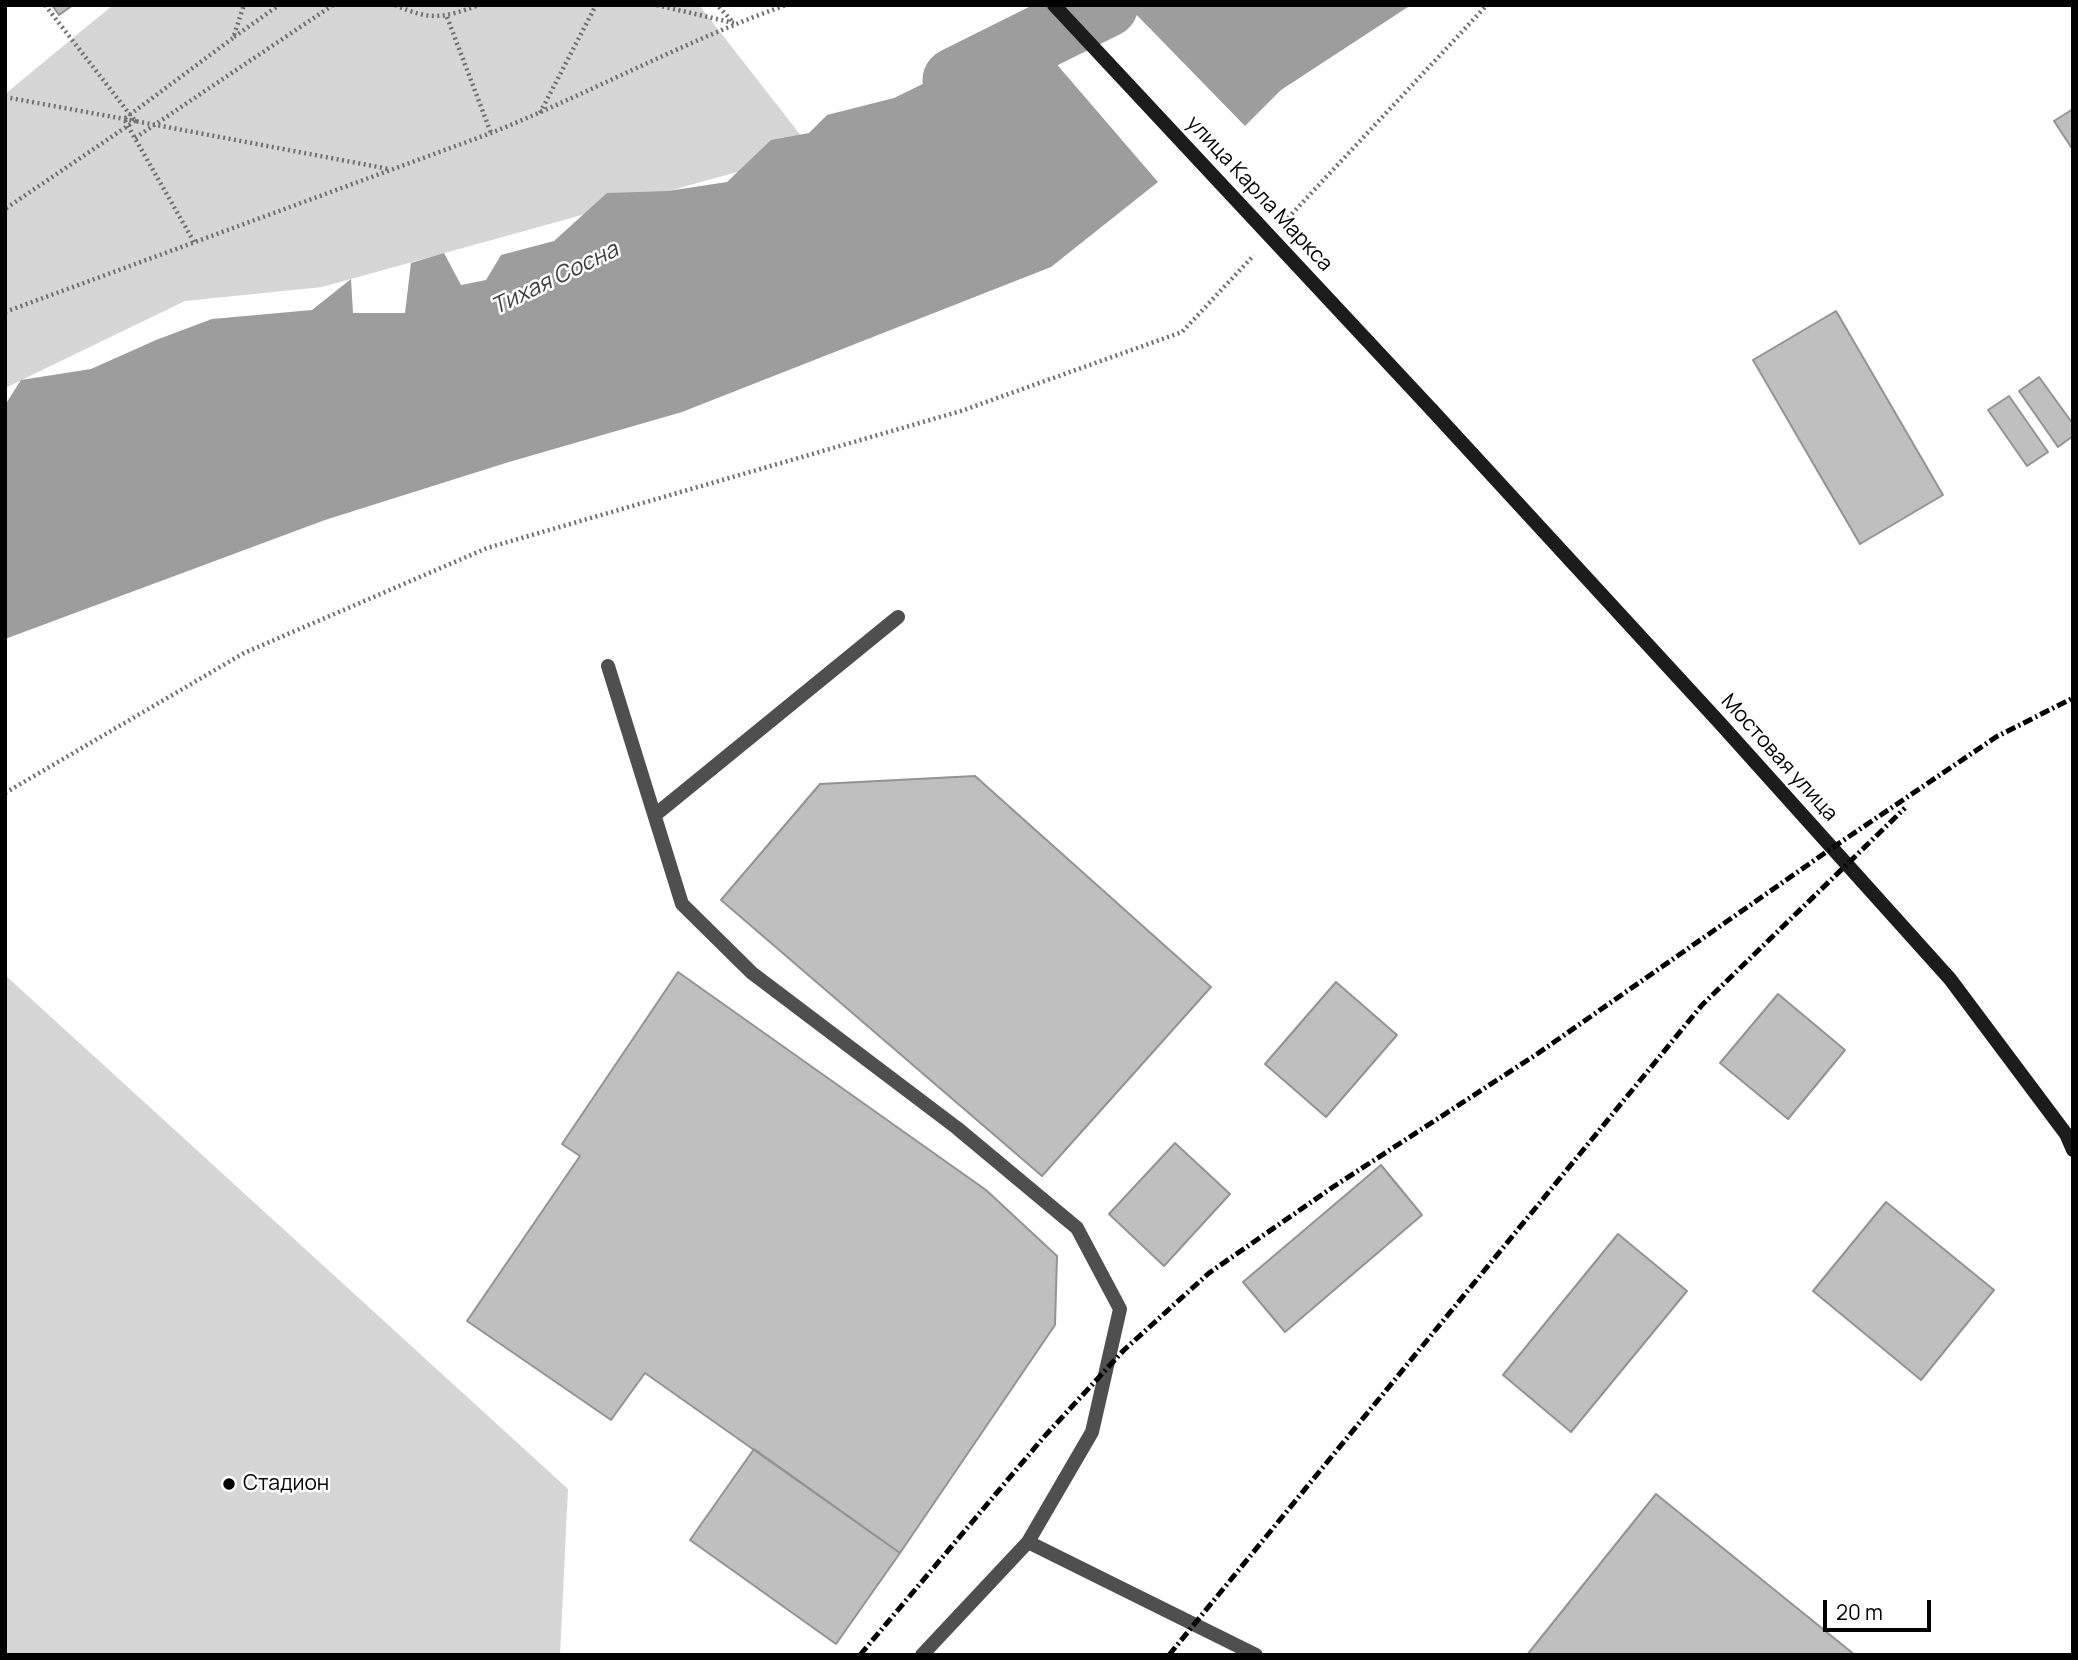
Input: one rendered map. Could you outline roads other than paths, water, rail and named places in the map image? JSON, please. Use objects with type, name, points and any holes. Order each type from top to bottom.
[{"type":"main road","name":"улица Карла Маркса","points":[[1054,5],[1432,410]]},
{"type":"main road","name":"Мостовая улица","points":[[1432,410],[1719,722],[1950,979],[2066,1134],[2073,1150]]},
{"type":"lane","points":[[655,815],[898,617]]},
{"type":"lane","points":[[608,666],[682,904],[752,974],[957,1128],[1077,1228],[1120,1309],[1092,1432],[1028,1542],[922,1655]]},
{"type":"lane","points":[[1028,1542],[1252,1654]]},
{"type":"water","points":[[1127,5],[1411,5],[1281,90],[1245,126]]},
{"type":"water","points":[[1029,32],[1158,182],[1051,267],[682,412],[509,462],[325,520],[5,639],[5,405],[21,380],[91,369],[212,319],[312,310],[351,279],[353,313],[405,313],[411,263],[444,253],[461,285],[486,280],[501,255],[554,241],[607,193],[668,191],[727,182],[771,140],[809,133],[827,115],[894,98]]},
{"type":"waterway","name":"Тихая Сосна","points":[[955,80],[1106,5]]},
{"type":"railway","points":[[860,1655],[1043,1438],[1124,1350],[1209,1273],[1333,1187],[1537,1054],[1996,737],[2073,698]]},
{"type":"railway","points":[[1169,1655],[1702,1005],[1905,808]]},
{"type":"place","name":"Стадион","points":[[229,1484]]}]
